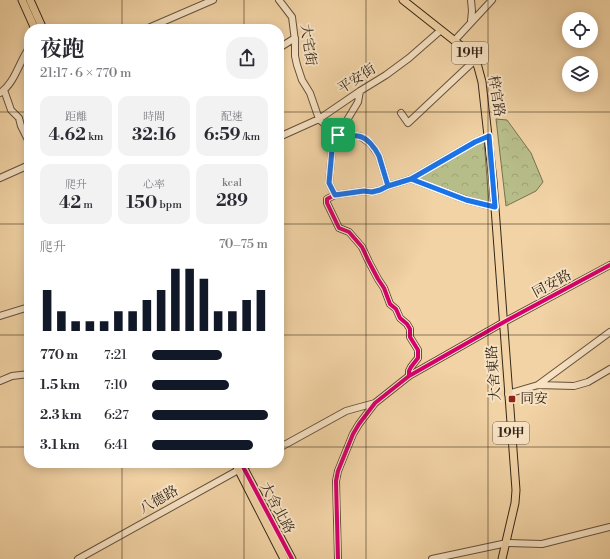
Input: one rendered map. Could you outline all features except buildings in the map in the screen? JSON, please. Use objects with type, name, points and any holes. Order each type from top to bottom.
[{"type":"main road","points":[[22,0],[33,24]]},
{"type":"main road","points":[[30,0],[41,24]]},
{"type":"main road","name":"梓官路","points":[[403,0],[465,49],[475,60],[482,82],[489,136]]},
{"type":"main road","name":"大舍東路","points":[[489,136],[516,496],[502,559]]},
{"type":"main road","name":"大舍北路","points":[[240,468],[284,559]]},
{"type":"main road","name":"大舍北路","points":[[240,468],[292,559]]},
{"type":"street","points":[[158,24],[213,0]]},
{"type":"street","name":"大宅街","points":[[279,0],[292,17],[297,65],[302,80],[310,93],[319,119]]},
{"type":"street","points":[[471,0],[471,21]]},
{"type":"street","points":[[454,40],[492,0]]},
{"type":"street","name":"平安街","points":[[284,135],[319,119],[386,75],[410,58],[441,30]]},
{"type":"street","points":[[284,45],[295,38]]},
{"type":"street","points":[[24,57],[19,68],[2,92],[11,110],[19,118],[24,132]]},
{"type":"street","points":[[401,113],[408,123],[475,60]]},
{"type":"street","points":[[335,195],[329,183],[332,150],[338,135],[358,102],[360,91]]},
{"type":"street","points":[[319,119],[338,135],[360,136],[368,141],[379,156],[388,186]]},
{"type":"street","points":[[409,376],[411,367],[418,358],[418,350],[410,337],[410,328],[400,318],[396,309],[390,304],[384,288],[368,262],[362,247],[349,232],[339,228],[327,199],[335,195],[364,191],[372,192],[411,179],[475,142],[489,136]]},
{"type":"street","points":[[0,178],[24,167]]},
{"type":"street","points":[[411,179],[466,200],[495,207]]},
{"type":"street","name":"同安路","points":[[375,403],[409,376],[504,322],[610,265]]},
{"type":"street","points":[[0,316],[24,309]]},
{"type":"street","points":[[538,386],[610,332]]},
{"type":"street","points":[[508,394],[538,386],[574,386],[588,382],[610,369]]},
{"type":"street","points":[[0,381],[12,376],[24,375]]},
{"type":"street","points":[[284,445],[346,411],[375,403]]},
{"type":"street","points":[[338,559],[336,481],[338,471],[353,434],[375,403]]},
{"type":"street","name":"八德路","points":[[78,559],[236,468]]},
{"type":"street","points":[[432,559],[506,543],[542,544],[610,527]]},
{"type":"green space","points":[[496,119],[507,120],[531,153],[543,182],[536,191],[506,206]]},
{"type":"green space","points":[[484,140],[489,204],[416,178],[478,143]]},
{"type":"cycle path","points":[[409,376],[409,371],[418,358],[418,350],[410,337],[410,329],[400,318],[396,309],[390,304],[384,288],[362,247],[349,232],[339,228],[327,203],[327,199],[335,195],[364,191],[372,192],[411,179],[475,142],[489,136]]},
{"type":"cycle path","points":[[338,559],[336,481],[338,471],[353,434],[375,403],[409,376],[504,322],[610,265]]},
{"type":"cycle path","points":[[244,468],[292,559]]},
{"type":"place","name":"同安","points":[[512,399]]},
{"type":"route","points":[[338,135],[332,150],[329,183],[335,195],[364,191],[372,192],[411,179],[466,200],[495,207],[489,136],[475,142],[411,179],[388,186],[379,156],[368,141],[360,136],[338,135]]}]
